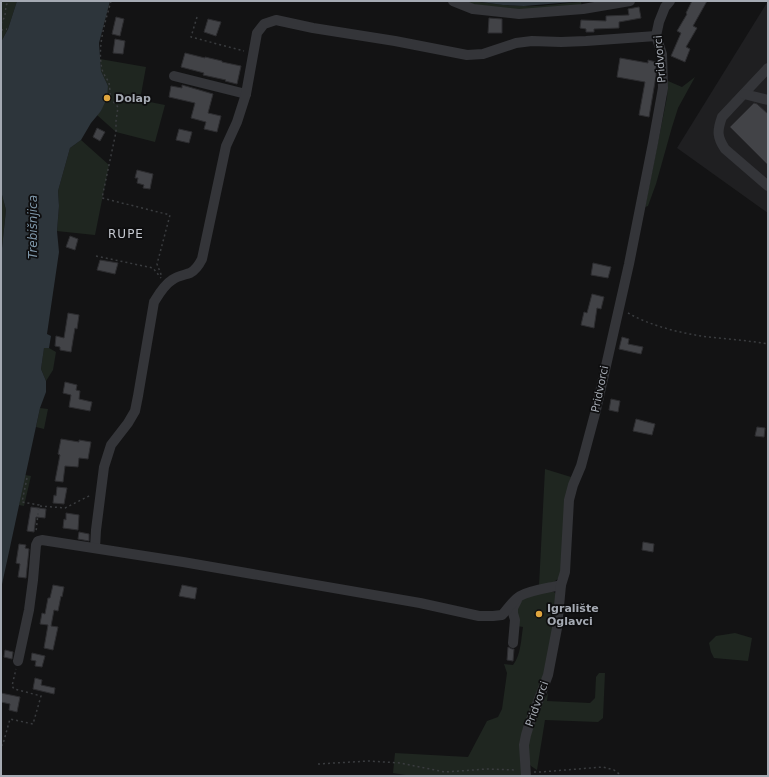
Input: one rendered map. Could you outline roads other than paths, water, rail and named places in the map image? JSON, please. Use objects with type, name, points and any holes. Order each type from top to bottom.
[{"type":"street","points":[[453,1],[473,9],[519,14],[583,9],[630,1]]},
{"type":"street","name":"Pridvorci","points":[[526,773],[524,746],[526,735],[548,675],[557,628],[561,585],[565,572],[569,500],[573,485],[581,466],[593,421],[619,308],[663,88],[662,54],[656,36],[659,22],[665,7],[670,1]]},
{"type":"street","points":[[95,548],[104,467],[111,445],[128,423],[135,410],[154,302],[160,291],[172,279],[190,273],[198,267],[202,259],[226,146],[237,122],[246,94],[257,33],[264,24],[276,20],[467,55],[483,54],[516,43],[532,41],[586,41],[656,36]]},
{"type":"street","points":[[768,68],[722,117],[718,127],[718,135],[725,149],[768,186]]},
{"type":"street","points":[[174,76],[246,94]]},
{"type":"street","points":[[744,94],[768,100]]},
{"type":"street","points":[[18,661],[33,580],[36,545],[38,541],[42,540],[190,563],[420,603],[479,616],[502,615],[512,602],[520,596],[539,589],[561,585]]},
{"type":"street","points":[[512,643],[515,620],[513,608],[520,596]]},
{"type":"water","name":"Trebišnjica","points":[[17,1],[110,1],[99,43],[101,71],[108,86],[107,98],[101,111],[91,123],[81,140],[70,148],[58,191],[59,206],[57,231],[59,252],[47,334],[51,336],[49,348],[44,348],[41,369],[46,381],[46,392],[40,408],[1,589],[1,250],[6,210],[1,191],[1,42],[8,29]]},
{"type":"water","points":[[474,1],[585,1],[524,6]]},
{"type":"place","name":"Dolap","points":[[107,98]]},
{"type":"place","name":"Igralište Oglavci","points":[[539,614]]},
{"type":"district","name":"RUPE","points":[[126,234]]}]
